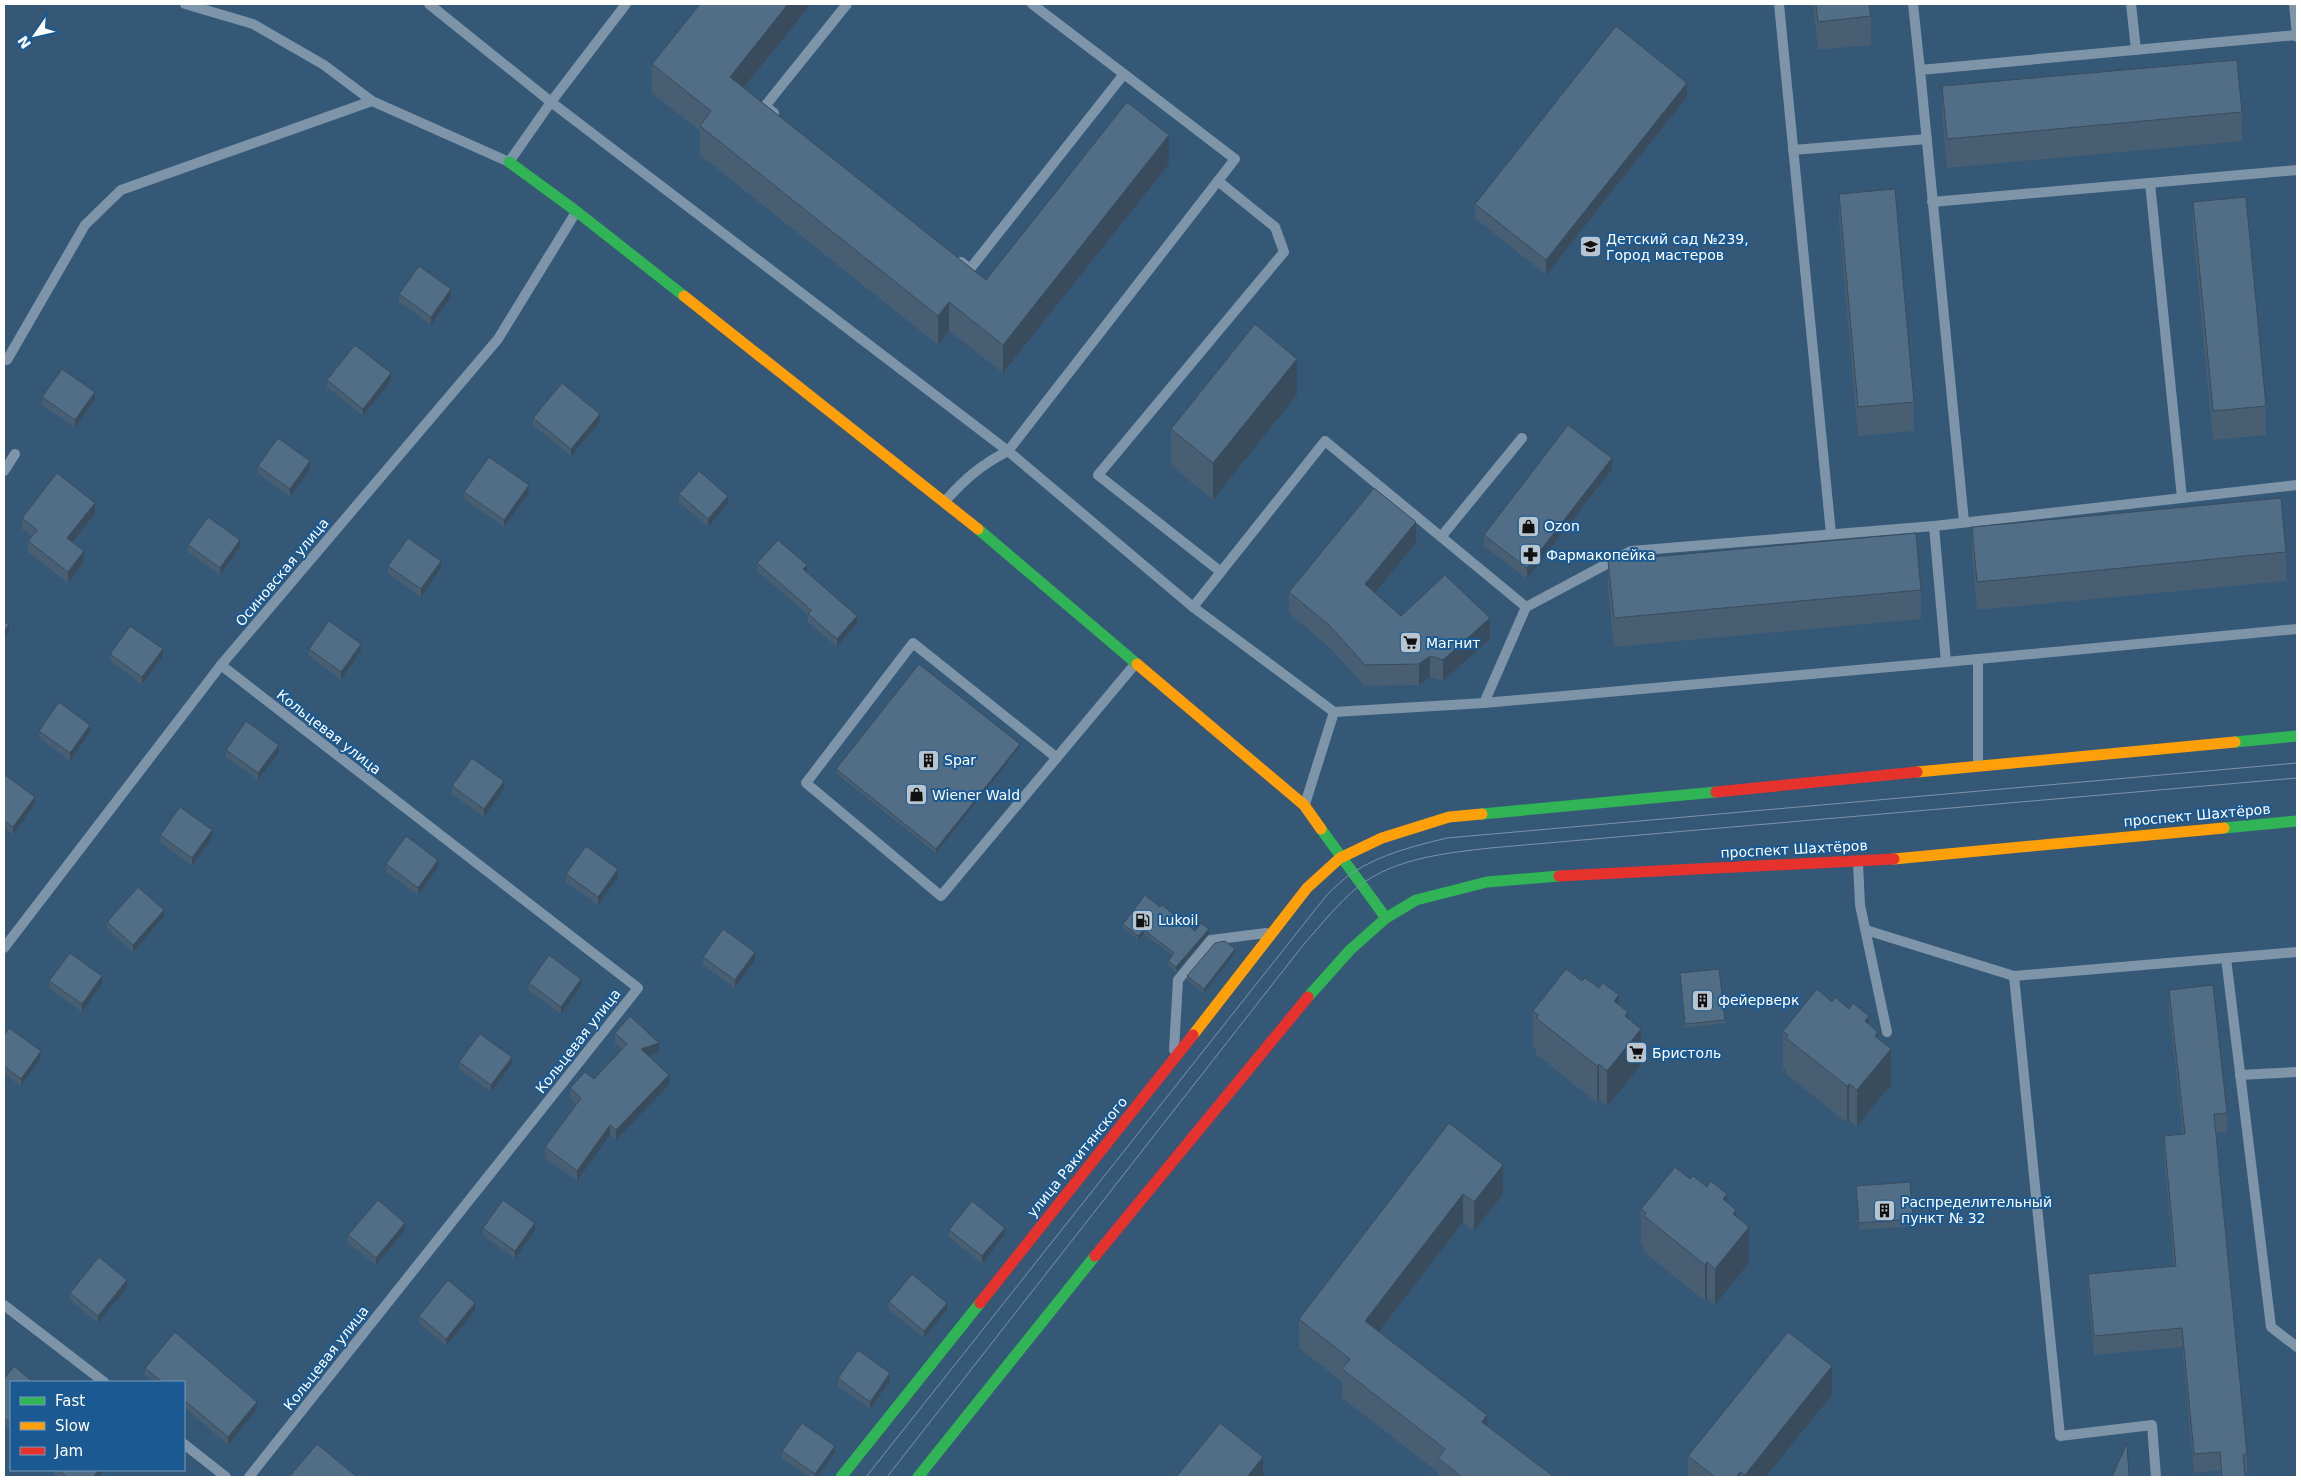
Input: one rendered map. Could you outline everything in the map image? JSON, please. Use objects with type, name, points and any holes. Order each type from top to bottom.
[{"type":"main road","points":[[509,162],[576,211],[945,501],[1304,805],[1340,858],[1386,918]]},
{"type":"main road","points":[[1340,858],[1382,838],[1449,817],[2297,736]]},
{"type":"main road","name":"проспект Шахтёров","points":[[918,1477],[1066,1292],[1323,978],[1350,950],[1386,918],[1416,900],[1487,882],[1555,876],[1858,862],[2297,821]]},
{"type":"main road","name":"улица Ракитянского","points":[[841,1477],[1173,1061],[1307,888],[1340,858]]},
{"type":"lane","points":[[186,4],[253,24],[324,65],[372,101],[509,162],[551,102],[626,4]]},
{"type":"lane","points":[[428,4],[551,102],[1008,451],[1193,606],[1334,712],[1484,703],[1978,660],[2297,629]]},
{"type":"lane","points":[[780,118],[765,106],[846,4]]},
{"type":"lane","points":[[945,501],[968,475],[1008,451],[1235,159],[1032,4]]},
{"type":"lane","points":[[1779,4],[1831,534]]},
{"type":"lane","points":[[1913,4],[1964,522]]},
{"type":"lane","points":[[2131,4],[2136,50]]},
{"type":"lane","points":[[1920,70],[2297,36],[2294,4]]},
{"type":"lane","points":[[955,257],[970,269],[1124,74]]},
{"type":"lane","points":[[7,360],[85,225],[121,190],[372,101]]},
{"type":"lane","points":[[1793,150],[1926,138]]},
{"type":"lane","points":[[1932,202],[2297,170]]},
{"type":"lane","points":[[1218,181],[1275,227],[1284,252],[1098,475],[1221,572]]},
{"type":"lane","points":[[2150,183],[2182,498]]},
{"type":"lane","name":"Осиновская улица","points":[[4,948],[221,665],[498,339],[576,211]]},
{"type":"lane","points":[[1442,537],[1522,438]]},
{"type":"lane","points":[[1193,606],[1325,441],[1526,607]]},
{"type":"lane","points":[[4,471],[15,454]]},
{"type":"lane","points":[[1484,703],[1526,607],[1631,551],[1934,526],[2297,485]]},
{"type":"lane","points":[[1934,526],[1946,662]]},
{"type":"lane","points":[[1057,758],[913,643],[806,783],[941,896],[1057,758],[1136,663]]},
{"type":"lane","points":[[1978,660],[1978,765]]},
{"type":"lane","name":"Кольцевая улица","points":[[221,665],[638,988],[249,1477]]},
{"type":"lane","points":[[1304,805],[1334,712]]},
{"type":"lane","points":[[1858,862],[1860,905],[1887,1032]]},
{"type":"lane","points":[[1866,930],[2014,976],[2297,952]]},
{"type":"lane","points":[[1173,1061],[1178,980],[1210,940],[1272,932]]},
{"type":"lane","points":[[2226,958],[2271,1327],[2297,1347]]},
{"type":"lane","points":[[2014,976],[2060,1436],[2152,1425],[2156,1477]]},
{"type":"lane","points":[[2240,1075],[2297,1072]]},
{"type":"lane","points":[[4,1305],[103,1381]]},
{"type":"lane","points":[[185,1445],[226,1477]]},
{"type":"building","points":[[700,4],[788,4],[730,77],[986,280],[1127,102],[1169,135],[1003,345],[949,302],[938,316],[700,126],[711,111],[652,64]]},
{"type":"building","points":[[1816,4],[1869,4],[1871,16],[1818,22]]},
{"type":"building","points":[[1616,26],[1687,83],[1546,260],[1475,204]]},
{"type":"building","points":[[2237,60],[2242,112],[1947,139],[1942,86]]},
{"type":"building","points":[[1895,189],[1914,402],[1858,407],[1839,194]]},
{"type":"building","points":[[2246,197],[2266,406],[2213,411],[2193,202]]},
{"type":"building","points":[[419,266],[451,289],[431,317],[399,294]]},
{"type":"building","points":[[1255,324],[1297,359],[1213,463],[1171,429]]},
{"type":"building","points":[[355,345],[391,373],[363,409],[327,380]]},
{"type":"building","points":[[62,369],[95,392],[75,420],[42,397]]},
{"type":"building","points":[[562,383],[600,414],[571,449],[533,418]]},
{"type":"building","points":[[1568,425],[1612,458],[1527,568],[1484,535]]},
{"type":"building","points":[[278,438],[310,461],[290,489],[258,466]]},
{"type":"building","points":[[489,457],[529,485],[504,520],[464,492]]},
{"type":"building","points":[[699,471],[728,496],[708,519],[679,494]]},
{"type":"building","points":[[57,473],[95,503],[67,538],[84,551],[68,572],[28,541],[37,530],[22,518]]},
{"type":"building","points":[[1374,488],[1416,522],[1365,584],[1401,616],[1445,575],[1490,618],[1443,660],[1430,656],[1419,664],[1365,665],[1330,626],[1289,592]]},
{"type":"building","points":[[2281,498],[2286,552],[1977,582],[1972,527]]},
{"type":"building","points":[[208,517],[240,540],[220,568],[188,545]]},
{"type":"building","points":[[1916,533],[1921,590],[1614,618],[1608,561]]},
{"type":"building","points":[[408,538],[441,561],[421,589],[388,566]]},
{"type":"building","points":[[778,540],[807,565],[803,569],[857,616],[837,639],[808,614],[811,610],[757,563]]},
{"type":"building","points":[[4,621],[9,625],[4,631]]},
{"type":"building","points":[[329,621],[361,644],[341,672],[309,649]]},
{"type":"building","points":[[130,626],[163,649],[142,677],[110,654]]},
{"type":"building","name":"Spar","points":[[919,664],[1020,744],[936,849],[836,769]]},
{"type":"building","points":[[59,702],[90,725],[70,753],[39,731]]},
{"type":"building","points":[[246,721],[279,745],[258,773],[226,750]]},
{"type":"building","points":[[472,758],[504,781],[484,809],[452,786]]},
{"type":"building","points":[[4,774],[35,797],[13,827],[4,821]]},
{"type":"building","points":[[180,807],[212,830],[192,858],[160,835]]},
{"type":"building","points":[[406,836],[438,860],[418,888],[386,864]]},
{"type":"building","points":[[586,846],[618,869],[598,897],[566,874]]},
{"type":"building","points":[[138,887],[164,910],[133,945],[107,922]]},
{"type":"building","points":[[1145,895],[1160,907],[1162,905],[1195,931],[1201,923],[1209,929],[1176,967],[1168,961],[1174,953],[1144,930],[1138,936],[1123,924]]},
{"type":"building","points":[[723,929],[755,952],[735,980],[703,957]]},
{"type":"building","points":[[1225,941],[1235,949],[1204,989],[1187,976],[1215,943]]},
{"type":"building","points":[[70,953],[102,976],[82,1004],[49,981]]},
{"type":"building","points":[[549,955],[581,979],[561,1007],[529,983]]},
{"type":"building","points":[[1566,969],[1582,981],[1585,978],[1599,988],[1603,983],[1619,995],[1614,1001],[1628,1012],[1625,1016],[1641,1029],[1607,1071],[1599,1064],[1597,1066],[1536,1018],[1539,1015],[1533,1011]]},
{"type":"building","name":"фейерверк","points":[[1719,969],[1725,1020],[1685,1024],[1680,973]]},
{"type":"building","points":[[2213,985],[2227,1113],[2214,1114],[2247,1454],[2243,1455],[2245,1477],[2222,1477],[2220,1452],[2194,1454],[2182,1328],[2094,1336],[2088,1274],[2176,1266],[2164,1136],[2185,1134],[2169,990]]},
{"type":"building","points":[[1817,989],[1832,1002],[1835,997],[1849,1009],[1853,1003],[1869,1016],[1865,1021],[1878,1032],[1875,1036],[1891,1049],[1857,1090],[1849,1084],[1847,1086],[1786,1038],[1788,1035],[1783,1031]]},
{"type":"building","points":[[630,1016],[659,1043],[641,1049],[669,1075],[616,1130],[610,1125],[577,1171],[545,1147],[581,1098],[570,1088],[585,1072],[594,1079],[627,1044],[615,1033]]},
{"type":"building","points":[[9,1028],[41,1051],[21,1079],[4,1066],[4,1035]]},
{"type":"building","points":[[480,1034],[512,1057],[491,1085],[459,1062]]},
{"type":"building","points":[[1449,1123],[1503,1165],[1474,1202],[1463,1194],[1365,1321],[1487,1415],[1482,1422],[1554,1477],[1462,1477],[1438,1458],[1445,1449],[1342,1369],[1350,1359],[1299,1319]]},
{"type":"building","points":[[1675,1167],[1690,1179],[1693,1176],[1707,1187],[1711,1181],[1727,1194],[1723,1199],[1736,1210],[1733,1214],[1749,1227],[1715,1269],[1707,1262],[1705,1265],[1644,1216],[1646,1213],[1641,1209]]},
{"type":"building","name":"Распределительный пункт № 32","points":[[1910,1182],[1913,1219],[1859,1223],[1856,1186]]},
{"type":"building","points":[[378,1200],[405,1223],[376,1258],[348,1235]]},
{"type":"building","points":[[503,1200],[535,1223],[515,1251],[483,1228]]},
{"type":"building","points":[[972,1201],[1005,1228],[982,1256],[949,1230]]},
{"type":"building","points":[[99,1257],[127,1280],[98,1316],[70,1293]]},
{"type":"building","points":[[912,1274],[947,1303],[924,1331],[889,1302]]},
{"type":"building","points":[[448,1280],[475,1303],[446,1339],[419,1316]]},
{"type":"building","points":[[175,1332],[257,1402],[228,1437],[185,1401],[185,1381],[161,1381],[145,1368]]},
{"type":"building","points":[[1788,1332],[1832,1366],[1745,1475],[1740,1472],[1736,1477],[1715,1477],[1688,1456]]},
{"type":"building","points":[[858,1350],[890,1373],[870,1402],[838,1378]]},
{"type":"building","points":[[14,1366],[32,1381],[10,1381],[10,1423],[4,1418],[4,1379]]},
{"type":"building","points":[[802,1423],[835,1446],[815,1474],[782,1451]]},
{"type":"building","points":[[1220,1423],[1263,1457],[1247,1477],[1176,1477]]},
{"type":"building","points":[[2127,1443],[2129,1477],[2112,1477]]},
{"type":"building","points":[[317,1444],[357,1477],[289,1477]]},
{"type":"building","points":[[59,1471],[98,1471],[93,1477],[67,1477]]},
{"type":"tram line","points":[[866,1477],[1326,896],[1349,875],[1363,866],[1386,856],[1447,838],[2297,763]]},
{"type":"tram line","points":[[887,1477],[1304,944],[1344,899],[1359,886],[1389,869],[1422,858],[1490,848],[2297,778]]},
{"type":"traffic: fast","points":[[509,162],[576,211],[684,296]]},
{"type":"traffic: fast","points":[[978,529],[1137,664]]},
{"type":"traffic: fast","points":[[2235,742],[2297,736]]},
{"type":"traffic: fast","points":[[1482,814],[1716,792]]},
{"type":"traffic: fast","points":[[2224,828],[2297,821]]},
{"type":"traffic: fast","points":[[1321,829],[1386,918]]},
{"type":"traffic: fast","points":[[1308,997],[1350,950],[1386,918],[1416,900],[1487,882],[1559,876]]},
{"type":"traffic: fast","points":[[918,1477],[1095,1256]]},
{"type":"traffic: fast","points":[[841,1477],[980,1303]]},
{"type":"traffic: slow","points":[[684,296],[978,529]]},
{"type":"traffic: slow","points":[[1137,664],[1304,805],[1321,829]]},
{"type":"traffic: slow","points":[[1917,772],[2235,742]]},
{"type":"traffic: slow","points":[[1193,1035],[1307,888],[1340,858],[1382,838],[1449,817],[1482,814]]},
{"type":"traffic: slow","points":[[1894,859],[2224,828]]},
{"type":"traffic: jam","points":[[1716,792],[1917,772]]},
{"type":"traffic: jam","points":[[1559,876],[1894,859]]},
{"type":"traffic: jam","points":[[1095,1256],[1308,997]]},
{"type":"traffic: jam","points":[[980,1303],[1193,1035]]},
{"type":"place","name":"Детский сад №239, Город мастеров","points":[[1590,247]]},
{"type":"place","name":"Ozon","points":[[1528,526]]},
{"type":"place","name":"Фармакопейка","points":[[1530,555]]},
{"type":"place","name":"Магнит","points":[[1410,643]]},
{"type":"place","name":"Spar","points":[[928,760]]},
{"type":"place","name":"Wiener Wald","points":[[916,795]]},
{"type":"place","name":"Lukoil","points":[[1142,920]]},
{"type":"place","name":"фейерверк","points":[[1702,1000]]},
{"type":"place","name":"Бристоль","points":[[1636,1053]]},
{"type":"place","name":"Распределительный пункт № 32","points":[[1885,1210]]}]
